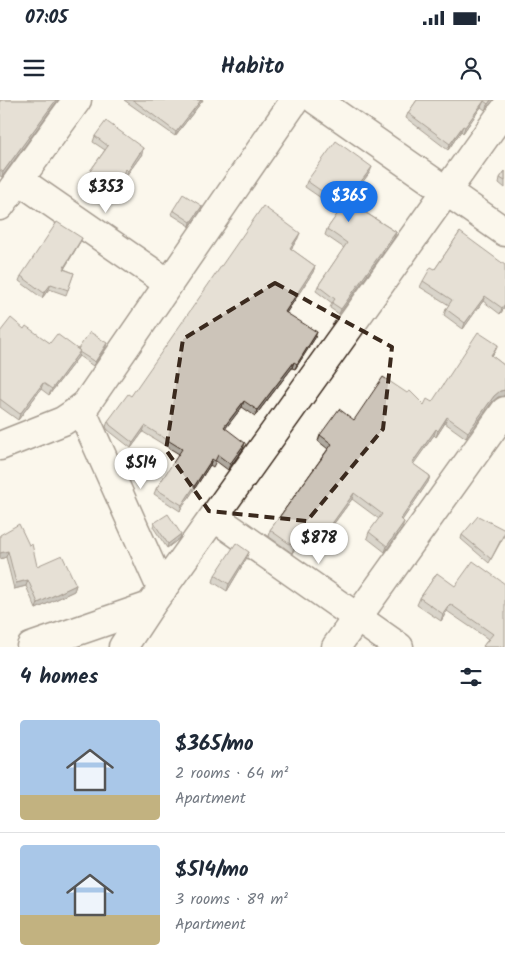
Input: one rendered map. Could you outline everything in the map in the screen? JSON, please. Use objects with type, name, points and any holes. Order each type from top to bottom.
[{"type":"street","points":[[0,206],[77,100]]},
{"type":"street","points":[[0,446],[63,420],[81,409],[295,100]]},
{"type":"street","points":[[316,100],[505,232]]},
{"type":"street","points":[[123,647],[505,109]]},
{"type":"street","points":[[19,180],[168,282]]},
{"type":"street","points":[[81,409],[156,598]]},
{"type":"street","points":[[336,647],[505,411]]},
{"type":"street","points":[[214,517],[399,647]]},
{"type":"street","points":[[31,647],[156,598]]},
{"type":"highlighted area","points":[[275,283],[392,347],[383,429],[307,521],[209,511],[166,450],[183,339]]},
{"type":"building","points":[[0,100],[56,100],[3,172],[0,170]]},
{"type":"building","points":[[133,100],[201,100],[176,132]]},
{"type":"building","points":[[417,100],[491,100],[488,104],[484,101],[450,144],[408,113]]},
{"type":"building","points":[[106,121],[143,148],[128,171],[126,169],[106,197],[83,181],[108,146],[95,136]]},
{"type":"building","points":[[336,141],[372,167],[353,192],[364,200],[358,208],[396,232],[341,309],[332,303],[335,299],[318,286],[347,243],[327,229],[343,206],[307,181]]},
{"type":"building","points":[[505,171],[505,181],[500,178]]},
{"type":"building","points":[[183,194],[202,206],[191,222],[173,210]]},
{"type":"building","points":[[263,206],[300,233],[290,248],[315,266],[285,312],[317,332],[297,364],[294,362],[257,410],[244,401],[224,427],[245,443],[230,464],[218,455],[215,461],[212,459],[182,505],[156,489],[182,449],[145,426],[133,443],[110,425],[108,421],[128,394],[131,396]]},
{"type":"building","points":[[57,222],[82,238],[63,269],[74,273],[68,290],[51,284],[44,293],[21,276]]},
{"type":"building","points":[[460,232],[505,265],[505,304],[502,308],[485,296],[465,323],[446,309],[452,300],[423,281],[431,267],[435,269]]},
{"type":"building","points":[[11,318],[24,329],[26,326],[50,343],[57,334],[80,351],[52,389],[43,383],[20,414],[0,399],[0,332]]},
{"type":"building","points":[[90,332],[107,343],[95,362],[79,352],[78,349]]},
{"type":"building","points":[[478,332],[498,345],[491,355],[505,366],[505,390],[500,391],[494,396],[468,432],[447,417],[438,431],[436,429],[412,463],[430,476],[401,519],[404,522],[387,546],[369,532],[382,514],[354,493],[326,532],[328,534],[318,547],[302,536],[294,547],[270,530],[332,444],[320,435],[339,409],[354,420],[383,377],[407,393],[410,391],[424,405],[427,399],[432,402]]},
{"type":"building","points":[[168,514],[181,534],[168,544],[154,523]]},
{"type":"building","points":[[478,516],[505,530],[491,559],[462,535]]},
{"type":"building","points":[[19,524],[29,545],[32,544],[37,566],[62,555],[76,585],[38,603],[28,580],[16,583],[8,551],[0,553],[0,535]]},
{"type":"building","points":[[236,543],[249,552],[229,584],[215,575]]},
{"type":"building","points":[[473,561],[505,584],[505,647],[483,646],[493,634],[450,604],[443,614],[420,598],[437,573],[455,586]]}]
